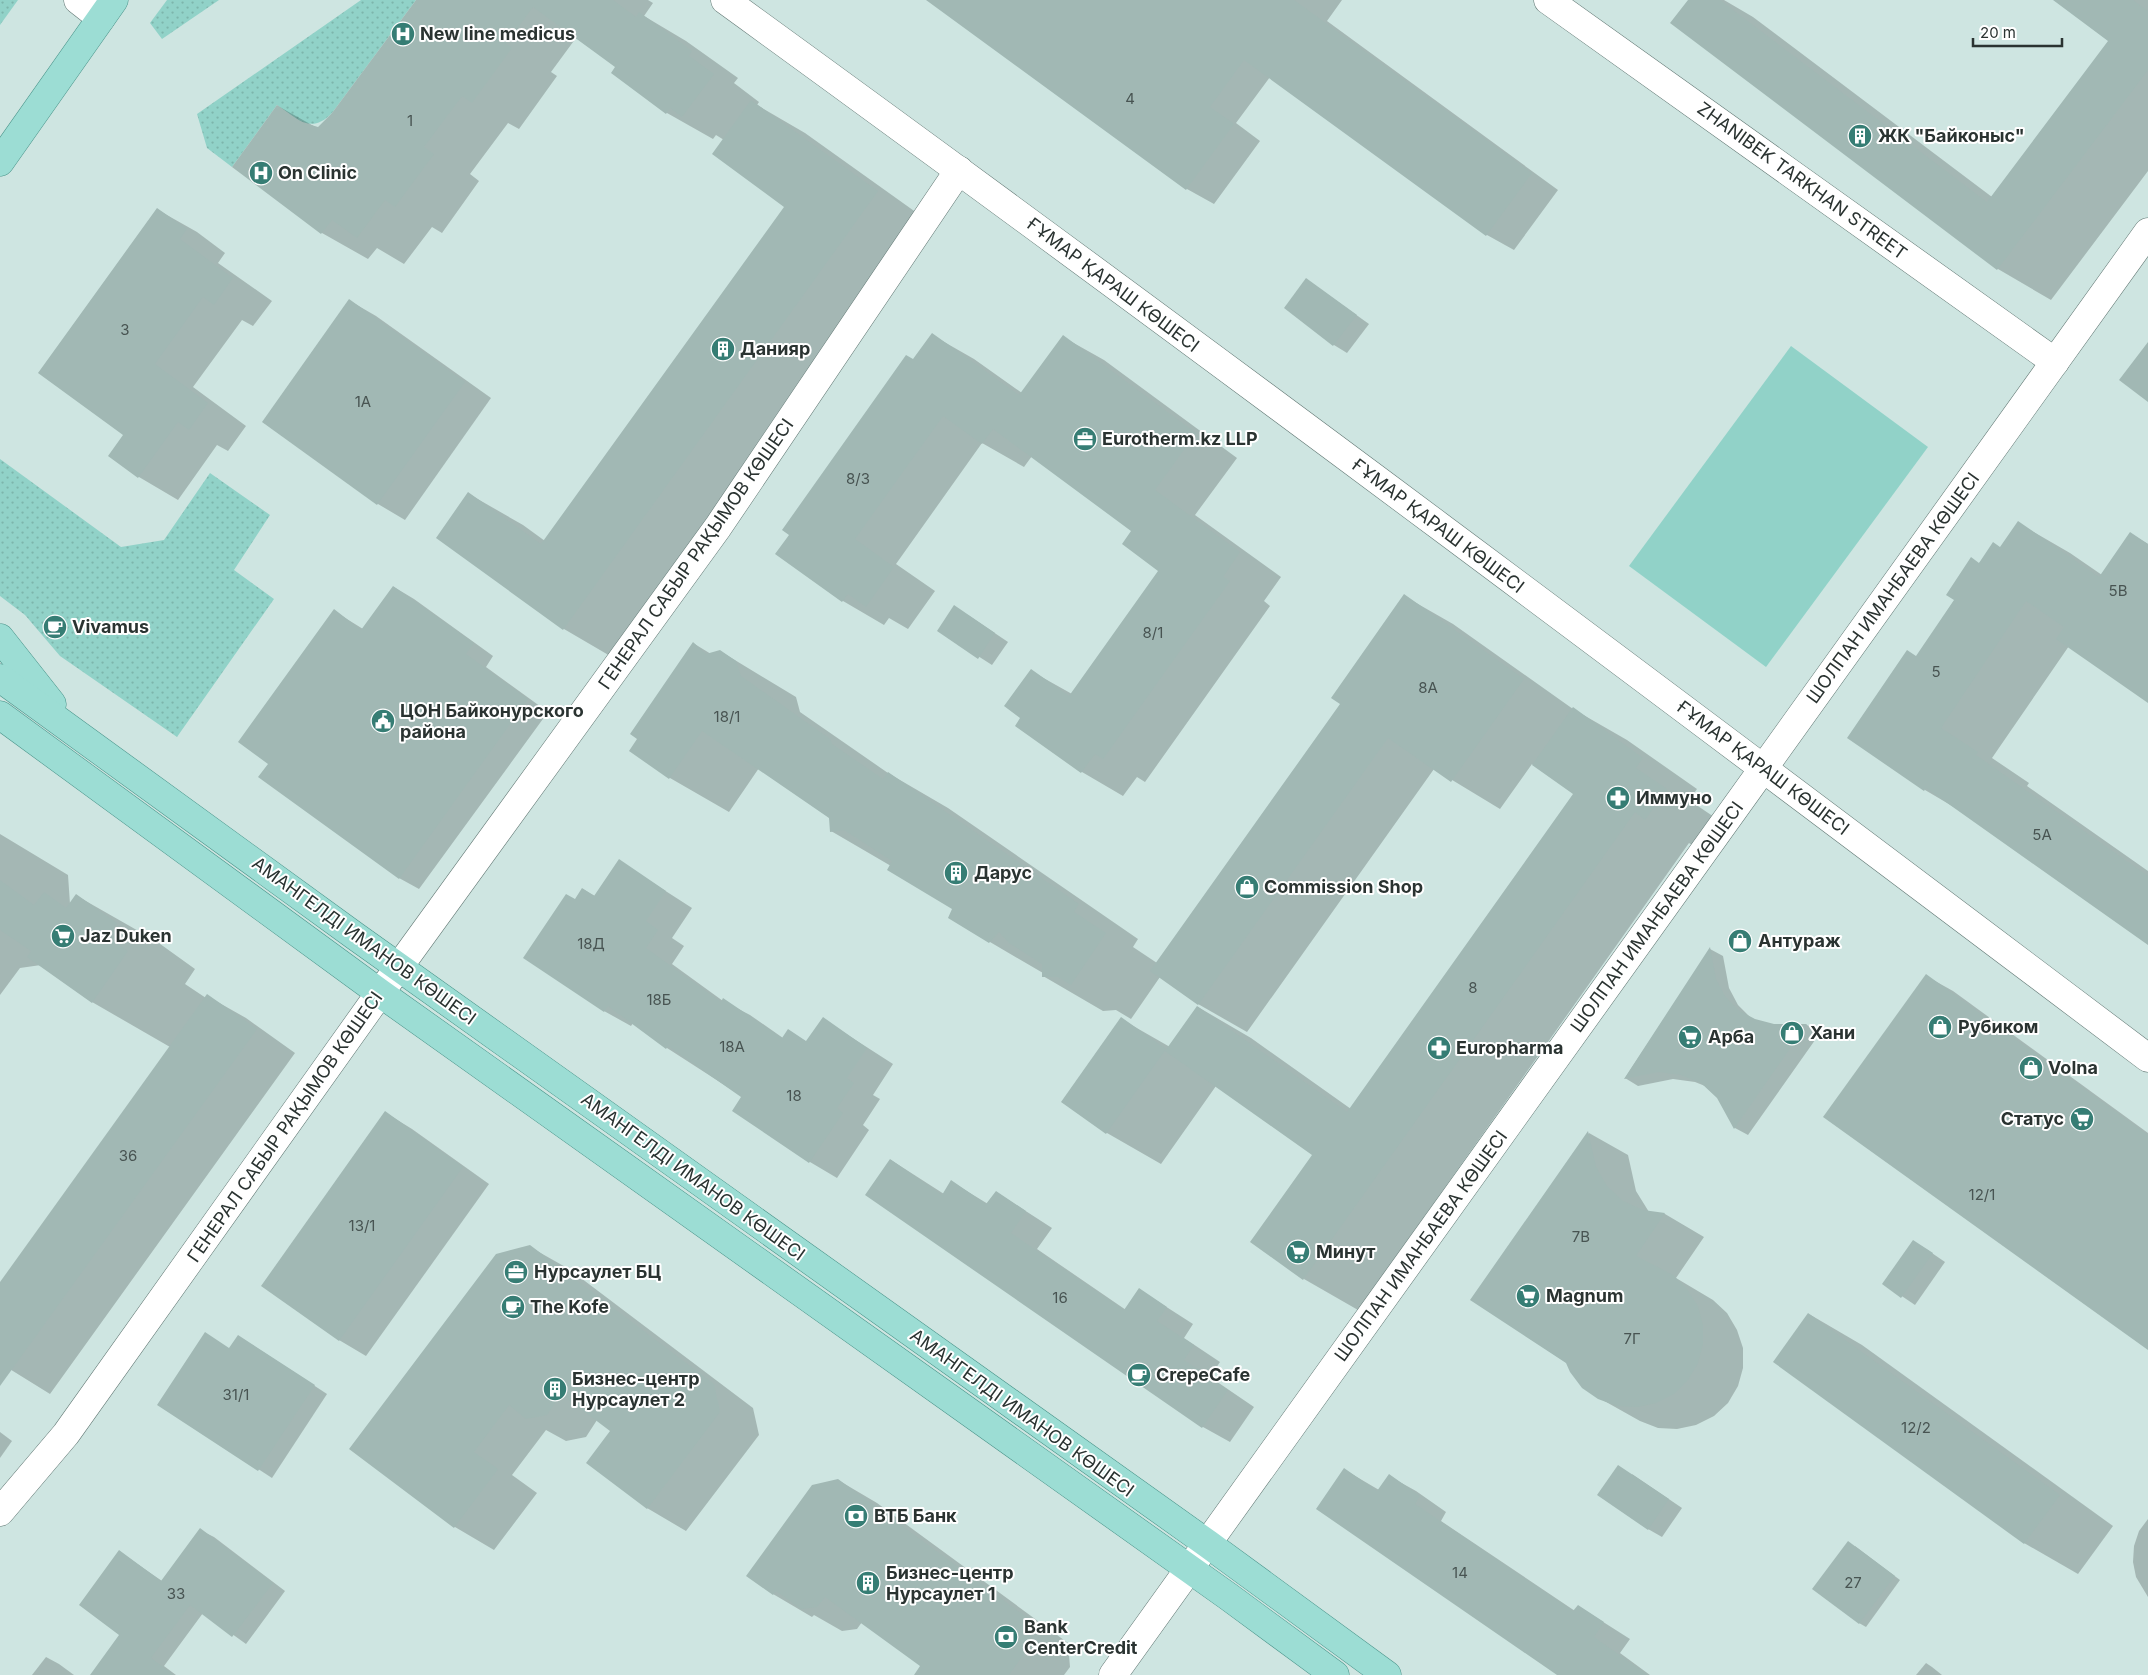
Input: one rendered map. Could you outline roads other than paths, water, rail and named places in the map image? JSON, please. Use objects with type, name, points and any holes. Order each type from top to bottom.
[{"type":"main road","points":[[0,162],[108,9]]},
{"type":"main road","points":[[0,638],[75,732]]},
{"type":"main road","name":"АМАНГЕЛДІ ИМАНОВ КӨШЕСІ","points":[[0,678],[399,968],[1208,1544],[1387,1675]]},
{"type":"main road","name":"АМАНГЕЛДІ ИМАНОВ КӨШЕСІ","points":[[0,715],[380,993],[1335,1675]]},
{"type":"street","points":[[78,0],[108,9]]},
{"type":"street","name":"ҒҰМАР ҚАРАШ КӨШЕСІ","points":[[725,0],[959,170],[1764,768],[2148,1058]]},
{"type":"street","name":"ZHANIBEK TARKHAN STREET","points":[[1548,0],[2055,362]]},
{"type":"street","name":"ГЕНЕРАЛ САБЫР РАҚЫМОВ КӨШЕСІ","points":[[0,1512],[66,1434],[380,993],[718,527],[959,170]]},
{"type":"street","name":"ШОЛПАН ИМАНБАЕВА КӨШЕСІ","points":[[1113,1675],[2148,232]]},
{"type":"place","name":"New line medicus","points":[[403,34]]},
{"type":"place","name":"ЖК \"Байконыс\"","points":[[1860,136]]},
{"type":"place","name":"On Clinic","points":[[261,173]]},
{"type":"place","name":"Данияр","points":[[723,349]]},
{"type":"place","name":"Eurotherm.kz LLP","points":[[1085,439]]},
{"type":"place","name":"Vivamus","points":[[55,627]]},
{"type":"place","name":"ЦОН Байконурского района","points":[[383,721]]},
{"type":"place","name":"Иммуно","points":[[1618,798]]},
{"type":"place","name":"Дарус","points":[[956,873]]},
{"type":"place","name":"Commission Shop","points":[[1247,887]]},
{"type":"place","name":"Jaz Duken","points":[[63,936]]},
{"type":"place","name":"Антураж","points":[[1740,941]]},
{"type":"place","name":"Рубиком","points":[[1940,1027]]},
{"type":"place","name":"Хани","points":[[1792,1033]]},
{"type":"place","name":"Арба","points":[[1690,1037]]},
{"type":"place","name":"Europharma","points":[[1439,1048]]},
{"type":"place","name":"Volna","points":[[2031,1068]]},
{"type":"place","name":"Статус","points":[[2082,1119]]},
{"type":"place","name":"Минут","points":[[1298,1252]]},
{"type":"place","name":"Нурсаулет БЦ","points":[[516,1272]]},
{"type":"place","name":"Magnum","points":[[1528,1296]]},
{"type":"place","name":"The Kofe","points":[[513,1307]]},
{"type":"place","name":"CrepeCafe","points":[[1139,1375]]},
{"type":"place","name":"Бизнес-центр Нурсаулет 2","points":[[555,1389]]},
{"type":"place","name":"ВТБ Банк","points":[[856,1516]]},
{"type":"place","name":"Бизнес-центр Нурсаулет 1","points":[[868,1583]]},
{"type":"place","name":"Bank CenterCredit","points":[[1006,1637]]}]
